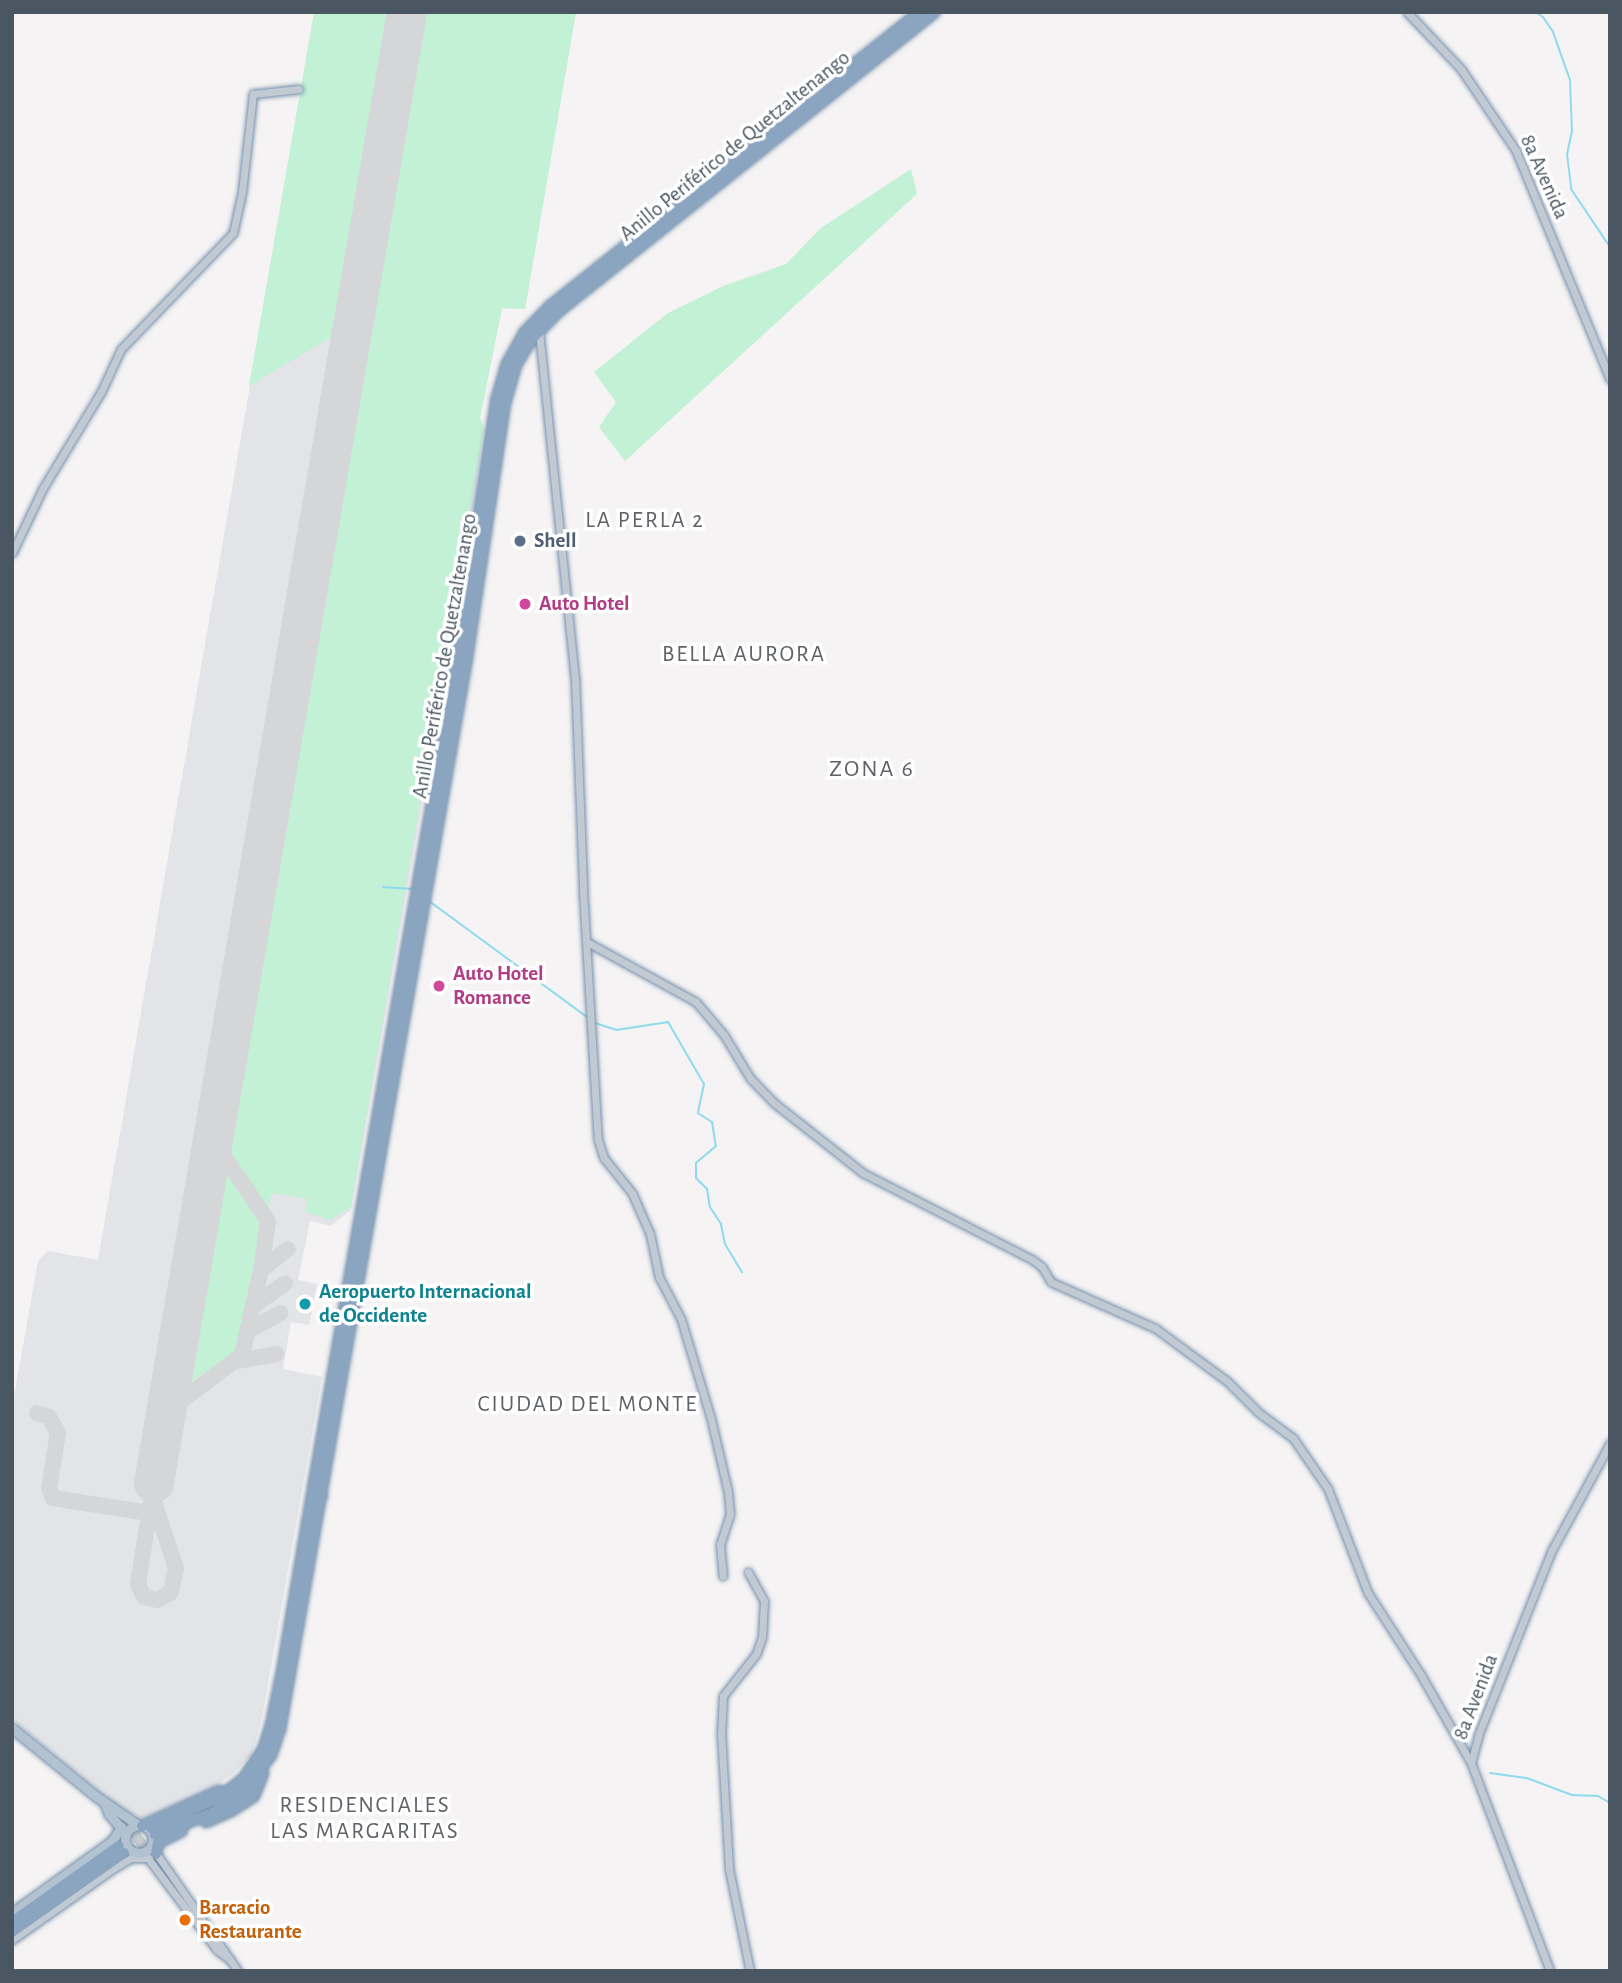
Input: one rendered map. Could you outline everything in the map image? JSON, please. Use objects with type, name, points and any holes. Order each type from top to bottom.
[{"type":"highway","name":"Anillo Periférico de Quetzaltenango","points":[[146,1829],[225,1806],[246,1790],[265,1764],[280,1729],[322,1496],[497,398],[507,365],[520,339],[543,313],[919,12]]},
{"type":"highway","name":"Anillo Periférico de Quetzaltenango","points":[[146,1829],[211,1803],[244,1778],[262,1750],[271,1726],[420,893],[469,644],[508,391],[522,354],[539,330],[935,12]]},
{"type":"highway","points":[[826,99],[831,89],[879,50],[883,42]]},
{"type":"highway","points":[[657,233],[776,135],[780,124]]},
{"type":"highway","points":[[539,330],[541,321],[616,254]]},
{"type":"highway","points":[[469,644],[465,638],[474,589],[470,578]]},
{"type":"highway","points":[[322,1496],[324,1429]]},
{"type":"highway","points":[[314,1484],[322,1496]]},
{"type":"highway","points":[[149,1853],[158,1843],[232,1811],[254,1796],[259,1789],[265,1764]]},
{"type":"highway","points":[[12,1922],[122,1841]]},
{"type":"highway","points":[[12,1932],[122,1841]]},
{"type":"main road","points":[[12,1728],[105,1802],[152,1834],[149,1853],[129,1849],[122,1841],[105,1802]]},
{"type":"main road","points":[[122,1841],[130,1829],[146,1829]]},
{"type":"main road","points":[[12,1913],[112,1841],[122,1841]]},
{"type":"street","name":"8a Avenida","points":[[1407,12],[1461,69],[1516,150],[1610,379]]},
{"type":"street","points":[[12,553],[50,477],[101,392],[121,349],[233,233],[242,192],[253,94],[299,89]]},
{"type":"street","points":[[539,330],[575,677],[591,1025],[600,1147],[607,1163],[630,1190],[650,1234],[659,1277],[681,1319],[728,1487],[730,1514],[720,1545],[723,1576]]},
{"type":"street","points":[[587,942],[696,1002],[724,1035],[750,1078],[774,1104],[863,1173],[1033,1260],[1042,1266],[1051,1282],[1155,1328],[1227,1381],[1255,1409],[1293,1438],[1328,1489],[1368,1593],[1421,1675],[1471,1763]]},
{"type":"street","name":"8a Avenida","points":[[1550,1971],[1471,1763],[1479,1733],[1552,1550],[1610,1443]]},
{"type":"street","points":[[748,1572],[765,1601],[762,1637],[756,1654],[723,1696],[721,1733],[729,1869],[750,1971]]},
{"type":"street","points":[[12,1940],[121,1863],[149,1853],[223,1945],[238,1971]]},
{"type":"shaded area","name":"Aeropuerto Internacional de Occidente","points":[[315,12],[576,12],[525,309],[502,308],[480,418],[484,428],[471,521],[351,1210],[331,1226],[310,1221],[298,1280],[317,1284],[309,1325],[291,1322],[283,1369],[322,1377],[262,1717],[252,1754],[234,1773],[213,1788],[135,1822],[12,1719],[12,1408],[38,1261],[48,1251],[98,1260]]},
{"type":"green space","points":[[314,12],[397,12],[342,331],[249,386]]},
{"type":"green space","points":[[418,12],[576,12],[525,309],[502,308],[480,418],[484,428],[351,1206],[331,1220],[306,1212],[307,1199],[272,1193],[268,1208],[227,1153],[223,1145],[224,1131]]},
{"type":"green space","points":[[911,169],[917,194],[625,461],[599,427],[616,402],[594,372],[668,313],[723,286],[786,264],[821,228]]},
{"type":"green space","points":[[224,1174],[231,1178],[256,1212],[260,1230],[240,1344],[229,1357],[190,1382],[182,1373],[215,1181]]},
{"type":"waterway","points":[[1535,12],[1543,17],[1553,32],[1570,80],[1572,131],[1567,154],[1571,189],[1610,247]]},
{"type":"waterway","points":[[383,887],[413,889]]},
{"type":"waterway","points":[[429,901],[588,1018]]},
{"type":"waterway","points":[[595,1023],[616,1030],[668,1022],[704,1084],[698,1113],[712,1122],[716,1146],[696,1163],[696,1178],[707,1189],[710,1207],[721,1224],[725,1244],[742,1272]]},
{"type":"waterway","points":[[1490,1773],[1527,1778],[1572,1795],[1598,1796],[1610,1803]]},
{"type":"taxiway","points":[[165,1422],[173,1407],[242,1355],[261,1270],[268,1221],[219,1149],[218,1113]]},
{"type":"taxiway","points":[[206,1183],[216,1166],[224,1164],[232,1169]]},
{"type":"taxiway","points":[[261,1270],[288,1249]]},
{"type":"taxiway","points":[[255,1305],[285,1283]]},
{"type":"taxiway","points":[[248,1331],[280,1313]]},
{"type":"taxiway","points":[[237,1361],[276,1354]]},
{"type":"taxiway","points":[[174,1369],[182,1389],[187,1392],[196,1390]]},
{"type":"taxiway","points":[[37,1413],[49,1417],[58,1433],[49,1488],[53,1498],[149,1513]]},
{"type":"taxiway","points":[[152,1496],[176,1568],[171,1592],[157,1600],[144,1597],[138,1584],[154,1483]]},
{"type":"runway","points":[[154,1483],[407,12]]},
{"type":"tunnel","points":[[119,1846],[151,1828]]},
{"type":"tunnel","points":[[124,1853],[155,1835]]},
{"type":"place","name":"Shell","points":[[520,541]]},
{"type":"place","name":"Auto Hotel","points":[[525,604]]},
{"type":"place","name":"Auto Hotel Romance","points":[[439,986]]},
{"type":"place","name":"Aeropuerto Internacional de Occidente","points":[[305,1304]]},
{"type":"place","name":"Barcacio Restaurante","points":[[185,1920]]},
{"type":"district","name":"LA PERLA 2","points":[[645,521]]},
{"type":"district","name":"BELLA AURORA","points":[[744,655]]},
{"type":"district","name":"ZONA 6","points":[[872,770]]},
{"type":"district","name":"CIUDAD DEL MONTE","points":[[588,1405]]},
{"type":"district","name":"RESIDENCIALES LAS MARGARITAS","points":[[365,1819]]}]
